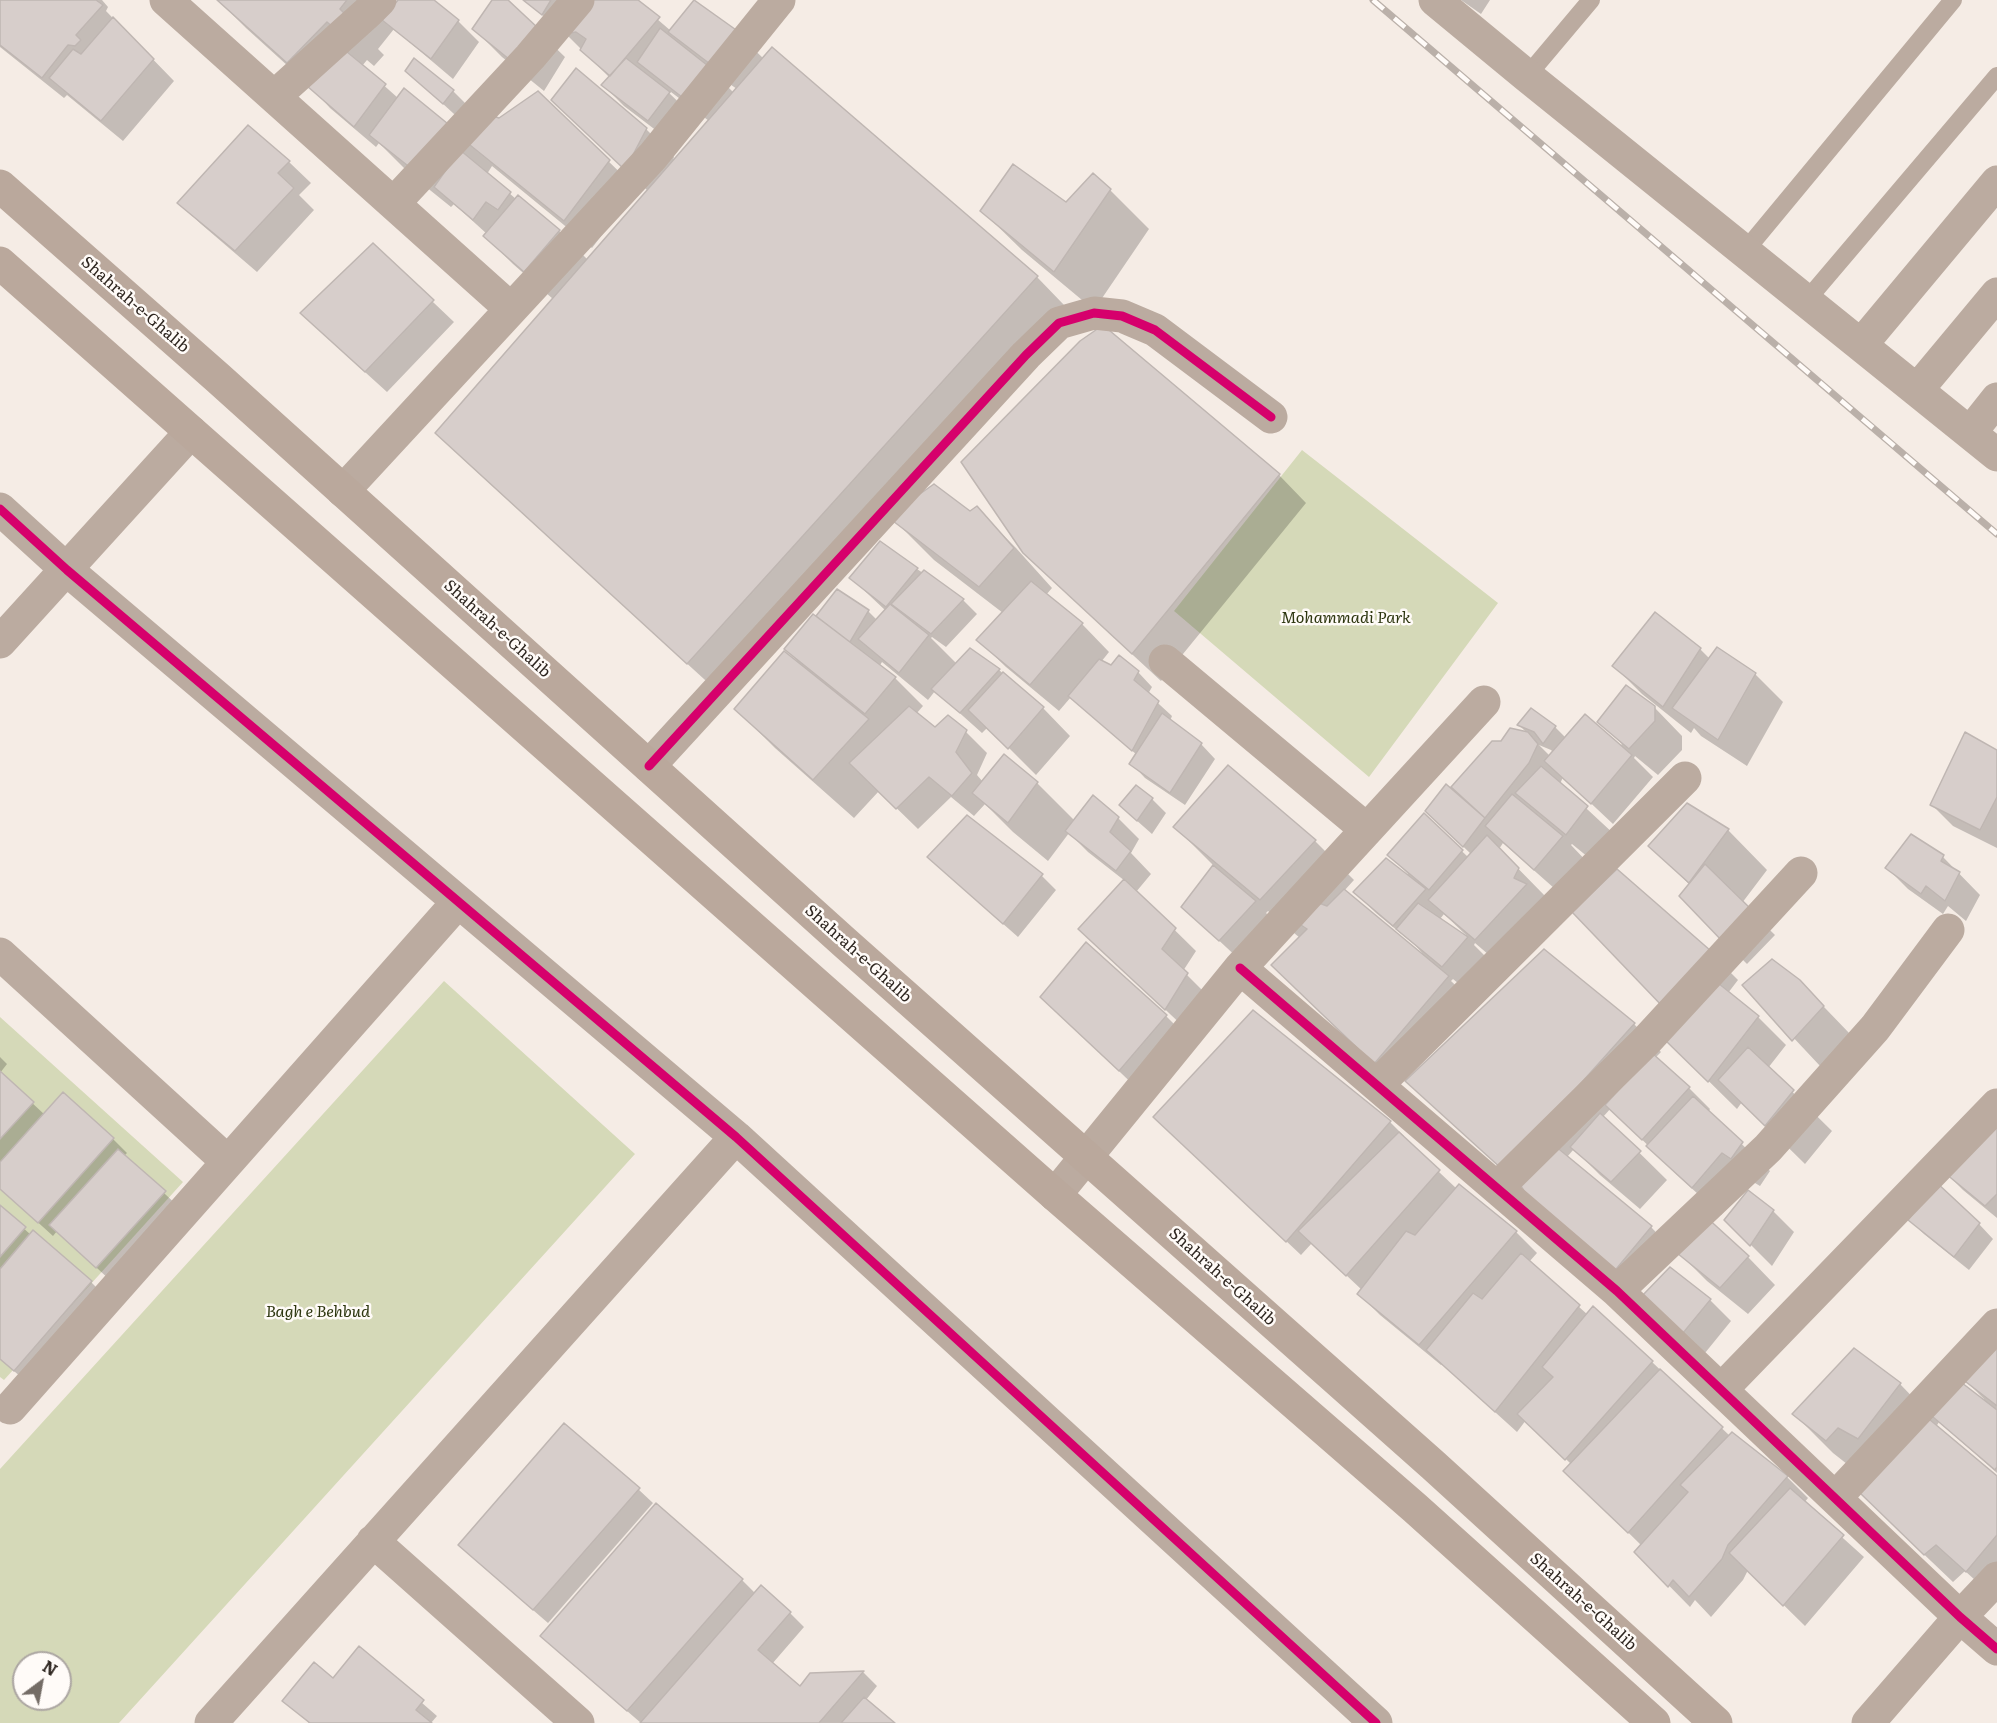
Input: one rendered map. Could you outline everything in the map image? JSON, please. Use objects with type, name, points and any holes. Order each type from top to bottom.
[{"type":"main road","name":"Shahrah-e-Ghalib","points":[[0,186],[844,942],[1433,1465],[1716,1723]]},
{"type":"main road","points":[[0,263],[1055,1195],[1415,1508],[1654,1723]]},
{"type":"street","points":[[166,0],[511,309]]},
{"type":"street","points":[[275,96],[380,0]]},
{"type":"street","points":[[394,203],[530,57],[578,0]]},
{"type":"street","points":[[343,491],[653,156],[779,0]]},
{"type":"street","points":[[1435,0],[1997,455]]},
{"type":"street","points":[[1861,345],[1997,182]]},
{"type":"street","points":[[1917,390],[1997,294]]},
{"type":"street","points":[[649,766],[1026,355],[1059,323],[1094,313],[1122,316],[1155,330],[1271,417]]},
{"type":"street","points":[[1970,433],[1997,399]]},
{"type":"street","points":[[0,642],[191,432]]},
{"type":"street","points":[[0,509],[67,570],[736,1137],[1376,1723]]},
{"type":"street","points":[[1165,662],[1366,829]]},
{"type":"street","points":[[1055,1195],[1240,968],[1484,702]]},
{"type":"street","points":[[1377,1085],[1685,778]]},
{"type":"street","points":[[1497,1188],[1647,1040],[1801,873]]},
{"type":"street","points":[[3,1409],[228,1162],[458,902]]},
{"type":"street","points":[[1617,1291],[1768,1148],[1875,1028],[1948,930]]},
{"type":"street","points":[[0,954],[228,1162]]},
{"type":"street","points":[[1240,968],[1617,1291],[1960,1617],[1997,1649]]},
{"type":"street","points":[[1721,1390],[1997,1105]]},
{"type":"street","points":[[211,1723],[736,1137]]},
{"type":"street","points":[[1836,1497],[1997,1325]]},
{"type":"street","points":[[373,1541],[578,1723]]},
{"type":"street","points":[[1868,1723],[1997,1578]]},
{"type":"lane","points":[[1527,76],[1591,0]]},
{"type":"lane","points":[[1745,251],[1953,0]]},
{"type":"lane","points":[[1806,301],[1997,76]]},
{"type":"green space","name":"Mohammadi Park","points":[[1302,450],[1498,603],[1369,777],[1174,611]]},
{"type":"green space","name":"Bagh e Behbud","points":[[444,981],[635,1154],[119,1723],[0,1723],[0,1469]]},
{"type":"green space","points":[[0,1017],[183,1182],[4,1380],[0,1377]]},
{"type":"building","points":[[0,0],[96,0],[103,5],[76,35],[81,40],[75,46],[68,45],[42,78],[0,45]]},
{"type":"building","points":[[217,0],[347,0],[340,9],[346,15],[334,28],[327,22],[287,63]]},
{"type":"building","points":[[398,0],[434,0],[459,20],[431,59],[382,20]]},
{"type":"building","points":[[492,0],[508,0],[538,28],[515,64],[472,29]]},
{"type":"building","points":[[523,0],[551,0],[542,15]]},
{"type":"building","points":[[591,0],[638,0],[660,17],[610,76],[580,50],[586,39],[576,32],[565,34]]},
{"type":"building","points":[[694,0],[739,32],[714,67],[668,32]]},
{"type":"building","points":[[113,17],[154,59],[101,121],[49,78],[73,49],[81,54]]},
{"type":"building","points":[[660,28],[712,69],[687,101],[637,62]]},
{"type":"building","points":[[341,47],[386,84],[354,127],[307,86]]},
{"type":"building","points":[[772,47],[1038,276],[687,664],[435,433]]},
{"type":"building","points":[[414,58],[454,90],[443,104],[405,71]]},
{"type":"building","points":[[626,58],[670,92],[648,121],[601,85]]},
{"type":"building","points":[[576,68],[647,128],[625,170],[551,100]]},
{"type":"building","points":[[404,88],[453,128],[412,169],[369,135]]},
{"type":"building","points":[[538,91],[610,160],[564,221],[465,141],[487,114],[499,118]]},
{"type":"building","points":[[248,125],[290,161],[278,173],[294,188],[235,251],[177,203]]},
{"type":"building","points":[[460,150],[511,192],[498,210],[486,202],[473,220],[434,187]]},
{"type":"building","points":[[1013,164],[1066,202],[1093,173],[1111,189],[1054,272],[980,211]]},
{"type":"building","points":[[518,195],[560,230],[524,272],[483,236]]},
{"type":"building","points":[[373,243],[434,300],[365,372],[300,313]]},
{"type":"building","points":[[1103,325],[1280,474],[1132,654],[1023,553],[961,462],[1080,341]]},
{"type":"building","points":[[934,484],[970,511],[977,506],[1014,548],[979,587],[893,521],[917,496]]},
{"type":"building","points":[[880,541],[918,568],[886,607],[849,578]]},
{"type":"building","points":[[924,570],[964,599],[931,634],[891,604]]},
{"type":"building","points":[[1031,581],[1083,623],[1030,685],[976,640]]},
{"type":"building","points":[[837,589],[869,610],[850,642],[816,616]]},
{"type":"building","points":[[890,604],[929,635],[899,673],[858,639]]},
{"type":"building","points":[[1655,612],[1701,648],[1663,707],[1612,666]]},
{"type":"building","points":[[813,614],[896,677],[865,714],[784,649]]},
{"type":"building","points":[[1717,647],[1756,673],[1718,740],[1672,708]]},
{"type":"building","points":[[970,648],[1000,669],[960,713],[931,689]]},
{"type":"building","points":[[784,651],[869,719],[813,780],[734,709]]},
{"type":"building","points":[[1119,655],[1139,671],[1134,680],[1159,701],[1132,751],[1068,696],[1099,659],[1111,665]]},
{"type":"building","points":[[1003,672],[1044,707],[1008,749],[968,710]]},
{"type":"building","points":[[1626,685],[1655,706],[1655,721],[1629,749],[1597,722]]},
{"type":"building","points":[[909,706],[935,727],[948,715],[967,730],[956,752],[972,773],[952,796],[929,777],[896,809],[849,763]]},
{"type":"building","points":[[1531,708],[1556,726],[1543,744],[1534,732],[1517,725]]},
{"type":"building","points":[[1162,713],[1202,743],[1170,793],[1129,764]]},
{"type":"building","points":[[1585,714],[1632,755],[1591,804],[1544,761]]},
{"type":"building","points":[[1510,728],[1528,732],[1538,744],[1529,763],[1485,818],[1451,787],[1492,741],[1501,741]]},
{"type":"building","points":[[1965,732],[1997,750],[1997,797],[1980,830],[1930,805]]},
{"type":"building","points":[[1004,754],[1038,782],[1008,823],[972,793]]},
{"type":"building","points":[[1228,765],[1316,840],[1260,900],[1173,827]]},
{"type":"building","points":[[1541,766],[1588,806],[1566,835],[1515,793]]},
{"type":"building","points":[[1446,784],[1485,818],[1463,847],[1425,811]]},
{"type":"building","points":[[1136,785],[1153,798],[1137,821],[1119,805]]},
{"type":"building","points":[[1512,794],[1563,836],[1534,870],[1485,826]]},
{"type":"building","points":[[1093,795],[1119,817],[1110,832],[1131,851],[1116,871],[1065,831]]},
{"type":"building","points":[[1687,803],[1729,829],[1689,883],[1648,846]]},
{"type":"building","points":[[1424,813],[1463,850],[1429,890],[1387,855]]},
{"type":"building","points":[[967,815],[1043,874],[1003,924],[927,857]]},
{"type":"building","points":[[1911,834],[1944,855],[1941,861],[1960,872],[1945,901],[1926,886],[1921,894],[1885,868]]},
{"type":"building","points":[[1487,835],[1519,868],[1514,878],[1527,884],[1475,940],[1428,900]]},
{"type":"building","points":[[1386,858],[1426,889],[1393,926],[1353,892]]},
{"type":"building","points":[[1705,864],[1755,913],[1725,944],[1679,896]]},
{"type":"building","points":[[1213,865],[1256,901],[1219,941],[1181,907]]},
{"type":"building","points":[[1617,869],[1711,951],[1665,1009],[1572,912]]},
{"type":"building","points":[[1124,879],[1176,928],[1162,949],[1188,973],[1165,1010],[1078,929]]},
{"type":"building","points":[[1344,889],[1449,976],[1374,1064],[1271,965],[1307,929],[1301,925],[1319,903],[1327,906]]},
{"type":"building","points":[[1418,903],[1468,937],[1442,967],[1396,929]]},
{"type":"building","points":[[1086,942],[1167,1015],[1119,1071],[1040,997]]},
{"type":"building","points":[[1544,949],[1635,1023],[1503,1170],[1405,1081]]},
{"type":"building","points":[[1772,959],[1800,980],[1824,1006],[1792,1041],[1742,985]]},
{"type":"building","points":[[1718,983],[1759,1016],[1708,1082],[1664,1039]]},
{"type":"building","points":[[1253,1010],[1391,1121],[1286,1242],[1153,1117]]},
{"type":"building","points":[[1748,1047],[1794,1090],[1765,1126],[1718,1080]]},
{"type":"building","points":[[1652,1053],[1690,1087],[1642,1140],[1605,1105]]},
{"type":"building","points":[[0,1071],[34,1102],[0,1139]]},
{"type":"building","points":[[63,1092],[114,1138],[38,1223],[0,1189],[0,1162]]},
{"type":"building","points":[[1693,1096],[1743,1142],[1731,1159],[1722,1153],[1692,1188],[1646,1146]]},
{"type":"building","points":[[1600,1113],[1641,1151],[1611,1182],[1570,1147]]},
{"type":"building","points":[[1997,1115],[1997,1194],[1985,1206],[1940,1169]]},
{"type":"building","points":[[1399,1132],[1440,1170],[1346,1276],[1298,1231]]},
{"type":"building","points":[[1554,1145],[1652,1226],[1612,1274],[1527,1196],[1518,1181]]},
{"type":"building","points":[[118,1149],[166,1191],[96,1268],[49,1225]]},
{"type":"building","points":[[1936,1182],[1980,1223],[1954,1257],[1908,1220]]},
{"type":"building","points":[[1459,1184],[1517,1231],[1419,1345],[1357,1294],[1406,1231],[1415,1235]]},
{"type":"building","points":[[1748,1190],[1774,1210],[1750,1246],[1724,1220]]},
{"type":"building","points":[[0,1205],[26,1227],[0,1257]]},
{"type":"building","points":[[1704,1215],[1749,1256],[1720,1288],[1677,1253]]},
{"type":"building","points":[[33,1230],[92,1281],[14,1371],[0,1359],[0,1269]]},
{"type":"building","points":[[1521,1253],[1580,1305],[1495,1412],[1426,1350],[1473,1293],[1482,1299]]},
{"type":"building","points":[[1670,1267],[1711,1299],[1683,1333],[1639,1299]]},
{"type":"building","points":[[1593,1306],[1653,1361],[1565,1460],[1517,1414],[1553,1377],[1542,1367]]},
{"type":"building","points":[[1997,1331],[1997,1406],[1957,1375]]},
{"type":"building","points":[[1854,1348],[1901,1383],[1858,1439],[1838,1428],[1826,1441],[1792,1414]]},
{"type":"building","points":[[1660,1369],[1723,1427],[1628,1533],[1563,1471]]},
{"type":"building","points":[[1953,1376],[1997,1410],[1997,1467],[1995,1470],[1926,1411]]},
{"type":"building","points":[[1929,1419],[1997,1476],[1997,1535],[1966,1572],[1936,1545],[1924,1555],[1860,1493]]},
{"type":"building","points":[[564,1423],[640,1488],[533,1610],[458,1545]]},
{"type":"building","points":[[1732,1432],[1788,1476],[1728,1545],[1722,1559],[1689,1597],[1673,1580],[1668,1587],[1634,1552],[1688,1492],[1680,1485]]},
{"type":"building","points":[[1790,1488],[1844,1535],[1783,1606],[1729,1553]]},
{"type":"building","points":[[656,1503],[743,1579],[627,1711],[540,1636]]},
{"type":"building","points":[[761,1585],[791,1612],[758,1650],[800,1686],[810,1673],[864,1671],[819,1723],[640,1723]]},
{"type":"building","points":[[359,1646],[424,1700],[416,1710],[432,1723],[310,1723],[282,1701],[314,1662],[333,1678]]},
{"type":"building","points":[[864,1697],[895,1723],[841,1723]]},
{"type":"railway","points":[[1373,0],[1997,534]]},
{"type":"cycle path","points":[[649,766],[1026,355],[1059,323],[1094,313],[1122,316],[1155,330],[1271,417]]},
{"type":"cycle path","points":[[0,509],[67,570],[736,1137],[1376,1723]]},
{"type":"cycle path","points":[[1240,968],[1617,1291],[1960,1617],[1997,1649]]}]
